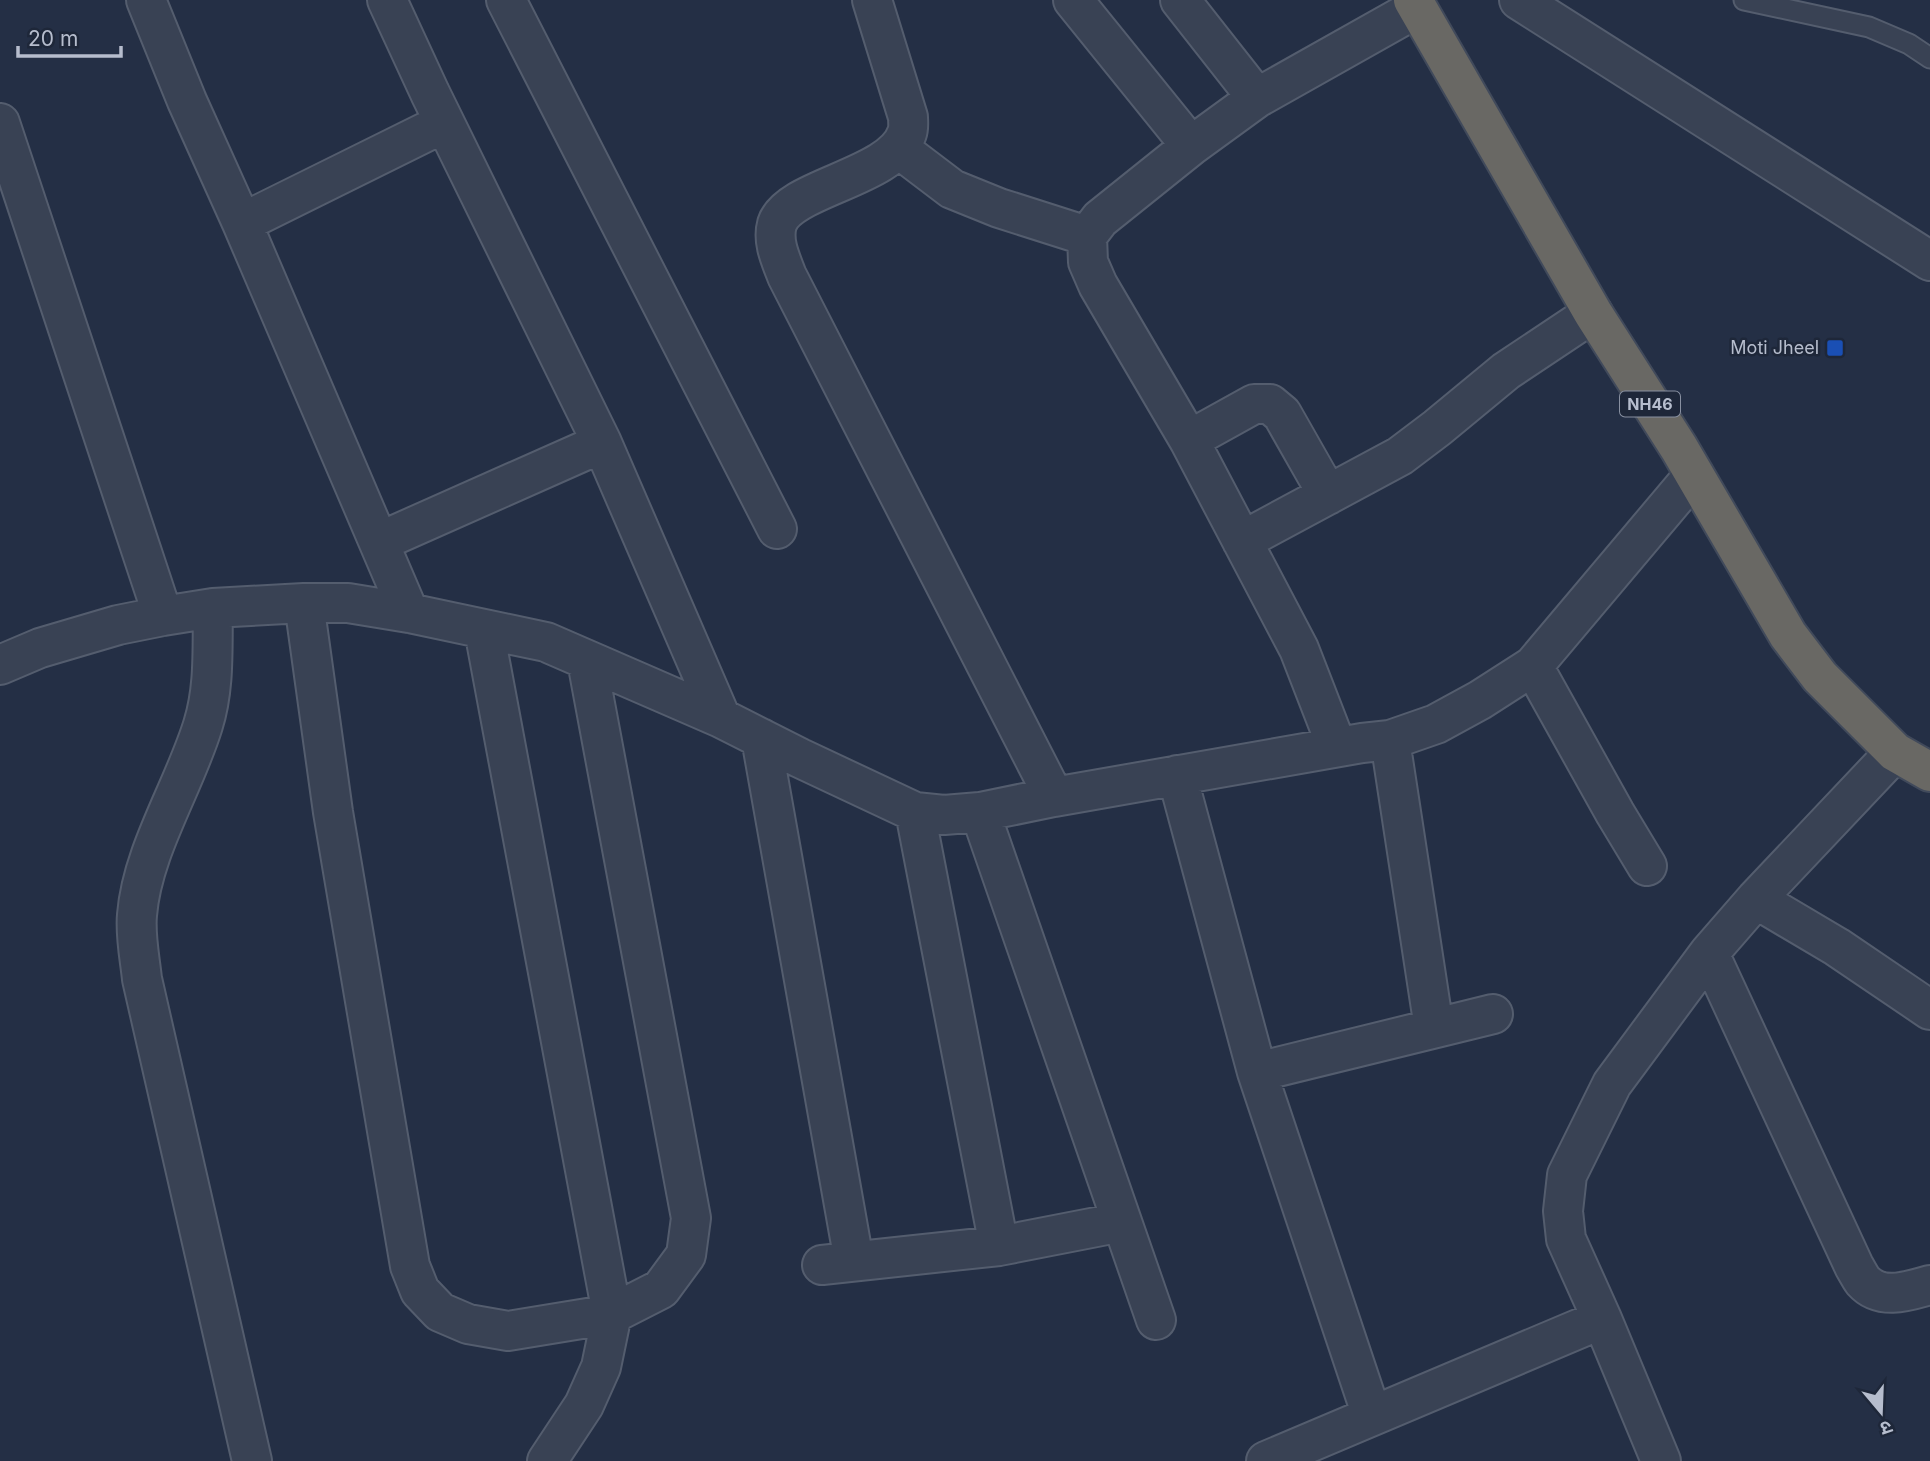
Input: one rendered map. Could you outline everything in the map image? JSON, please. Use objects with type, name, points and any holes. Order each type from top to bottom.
[{"type":"highway","name":"NH46","points":[[1415,4],[1593,313],[1694,475],[1788,635],[1820,677],[1895,751],[1930,772]]},
{"type":"street","points":[[146,0],[187,101],[409,613]]},
{"type":"street","points":[[387,0],[444,124],[602,443],[722,718]]},
{"type":"street","points":[[506,0],[777,529]]},
{"type":"street","points":[[872,0],[908,117],[907,133],[898,149],[878,164],[792,205],[778,223],[776,247],[787,276],[1054,797]]},
{"type":"street","points":[[1073,0],[1191,146]]},
{"type":"street","points":[[1180,0],[1257,98]]},
{"type":"street","points":[[1519,0],[1930,261]]},
{"type":"street","points":[[1336,747],[1299,649],[1189,440],[1098,285],[1088,262],[1087,236],[1100,219],[1191,146],[1257,98],[1415,4]]},
{"type":"street","points":[[0,123],[163,616]]},
{"type":"street","points":[[242,223],[444,124]]},
{"type":"street","points":[[898,149],[952,189],[999,208],[1087,236]]},
{"type":"street","points":[[1242,541],[1400,456],[1506,371],[1593,313]]},
{"type":"street","points":[[1189,440],[1254,404],[1270,404],[1282,414],[1328,495]]},
{"type":"street","points":[[379,542],[602,443]]},
{"type":"street","points":[[0,666],[40,648],[118,625],[163,616],[213,608],[348,603],[546,642],[722,718],[915,812],[944,815],[980,812],[1336,747],[1390,740],[1436,724],[1533,666],[1694,475]]},
{"type":"street","points":[[304,603],[332,813],[410,1266],[420,1291],[440,1312],[468,1324],[508,1331],[612,1314],[662,1289],[686,1255],[691,1217],[587,661]]},
{"type":"street","points":[[213,608],[212,679],[204,723],[145,871],[136,917],[142,979],[252,1461]]},
{"type":"street","points":[[484,630],[612,1314],[601,1367],[584,1405],[547,1461]]},
{"type":"street","points":[[1533,666],[1647,866]]},
{"type":"street","points":[[761,738],[838,1263],[999,1246],[1122,1222]]},
{"type":"street","points":[[1390,740],[1434,1028]]},
{"type":"street","points":[[1661,1461],[1566,1239],[1563,1211],[1567,1175],[1612,1084],[1709,953],[1895,751]]},
{"type":"street","points":[[1177,775],[1257,1072],[1373,1416]]},
{"type":"street","points":[[915,812],[999,1246]]},
{"type":"street","points":[[980,812],[1156,1320]]},
{"type":"street","points":[[1756,899],[1837,947],[1930,1010]]},
{"type":"street","points":[[1709,953],[1854,1266],[1864,1282],[1877,1291],[1898,1294],[1930,1285]]},
{"type":"street","points":[[1257,1072],[1493,1014]]},
{"type":"street","points":[[1266,1461],[1602,1319]]},
{"type":"lane","points":[[1744,0],[1868,27],[1909,44],[1930,58]]},
{"type":"place","name":"Moti Jheel","points":[[1835,348]]}]
